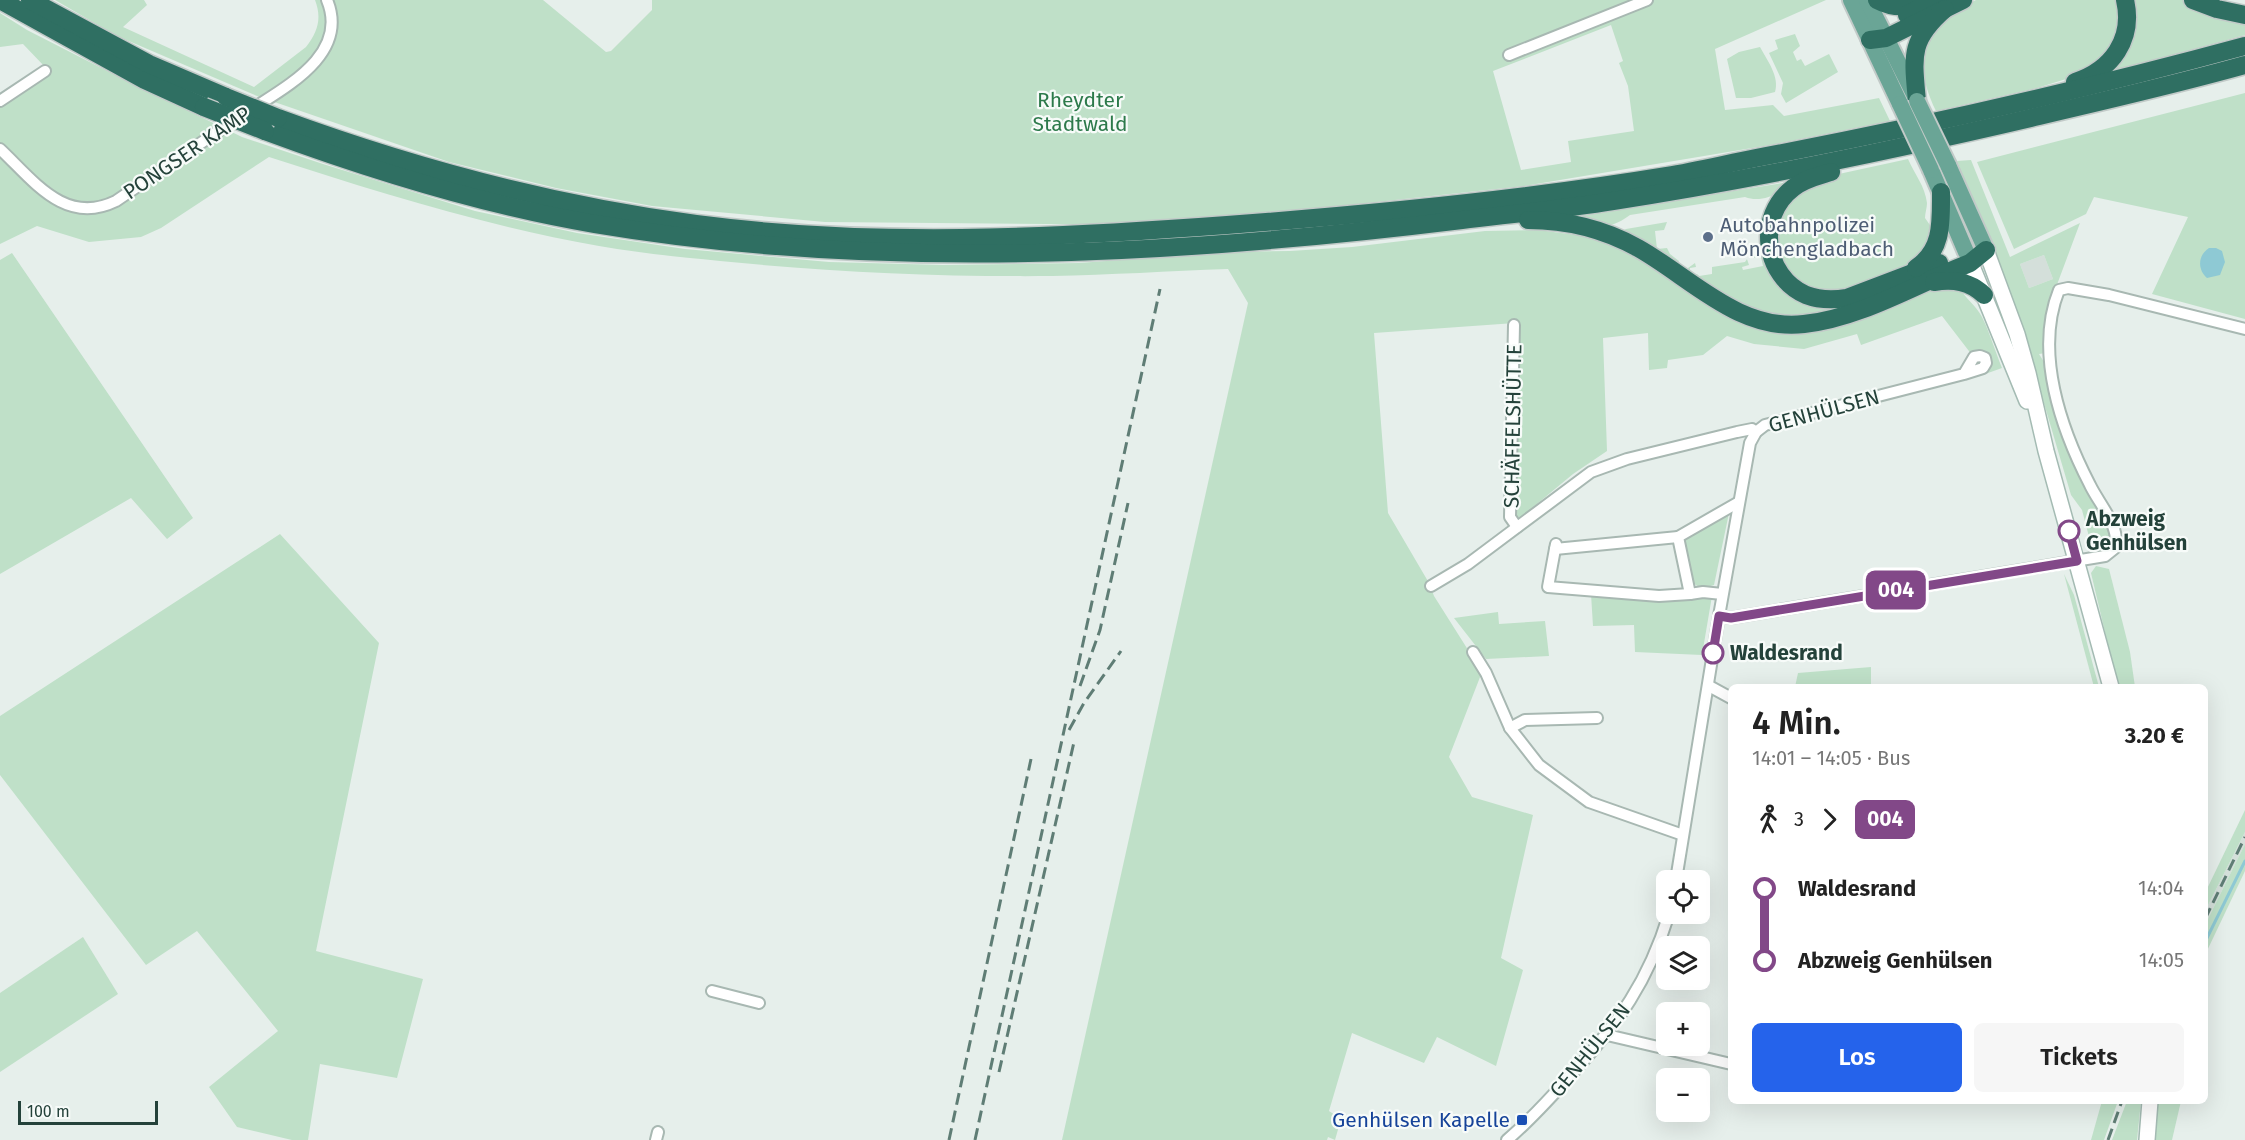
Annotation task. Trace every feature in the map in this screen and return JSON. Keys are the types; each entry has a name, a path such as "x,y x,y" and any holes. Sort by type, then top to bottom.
{"highway":[{"path":"0,0 144,80 204,107 480,183 564,202 699,225 899,237 1012,236 1170,229 1420,208 1670,175 1976,114 2245,46"},
{"path":"30,0 149,64 226,97 271,125 354,164 512,208 614,227 772,247 850,252 957,253 1130,249 1336,235 1611,202 1903,148 2183,83 2245,65"},
{"path":"1877,0 1892,6 1963,0"},
{"path":"1976,114 2030,93 2086,78 2102,69 2116,56 2124,39 2128,23 2125,0"},
{"path":"2193,0 2217,9 2245,15"},
{"path":"1879,36 1937,3"},
{"path":"1909,102 1918,43 1937,3"},
{"path":"1903,148 1865,164 1803,181 1781,198 1770,220 1768,238 1772,258 1783,277 1798,290 1815,297 1837,300 1856,296 1986,250"},
{"path":"1871,290 1918,267 1932,254 1940,231 1941,192"},
{"path":"1442,222 1542,220 1569,223 1596,231 1638,248 1727,306 1776,324 1804,324 1851,313 1903,291 1968,257"},
{"path":"1903,291 1951,280 1970,284 1984,295"}],"main road":[{"path":"1851,0 1879,36"},
{"path":"1867,0 1879,36 1909,102 1931,170 1984,295 2046,452"},
{"path":"1909,102 1948,165 1986,250 2017,334 2046,452 2110,684"},
{"path":"2147,1140 2150,1104"}],"street":[{"name":"PONGSER KAMP","path":"0,149 61,203 84,209 105,206 267,99 318,61 324,53 331,34 332,13 327,0"},
{"path":"1509,55 1647,0"},
{"path":"0,101 45,70"},
{"path":"1719,616 1731,618 2105,556 2115,548 2117,536 2074,453 2057,399 2049,354 2049,334 2054,305 2060,290 2068,288 2109,295 2245,329"},
{"name":"SCHÄFFELSHÜTTE","path":"1514,325 1510,516 1517,527"},
{"name":"GENHÜLSEN","path":"1678,870 1738,502 1750,443 1756,432 1765,425 1964,374"},
{"name":"SCHÄFFELSHÜTTE","path":"1431,586 1468,564 1591,472 1608,465 1737,432 1752,429 1756,432"},
{"path":"1722,594 1703,592 1659,596 1548,587 1556,547 1678,537 1738,502"},
{"path":"1678,537 1690,594"},
{"path":"1473,652 1486,673 1510,728 1539,765 1589,802 1683,835"},
{"path":"1709,686 1728,696"},
{"path":"1510,728 1526,720 1597,718"},
{"name":"GENHÜLSEN","path":"1507,1140 1534,1115 1607,1035 1623,1014 1647,972 1666,924"},
{"path":"712,991 759,1004"},
{"path":"1607,1035 1728,1063"}],"shaded area":[{"path":"2044,255 2053,279 2029,288 2020,264"},
{"path":"2245,832 2245,844 2208,919 2208,905"}],"green space":[{"name":"Rheydter Stadtwald","path":"55,0 144,0 147,5 123,27 254,87 306,47 318,25 315,0 543,0 606,52 611,51 652,10 652,0 1826,0 1715,49 1725,110 1773,105 1784,116 1879,98 1890,121 1776,144 1524,186 1165,225 825,222 652,206 556,188 449,162 257,96 117,36","holes":["1611,25 1623,61 1619,63 1628,86 1634,131 1568,141 1571,162 1521,170 1493,71"]},
{"path":"1976,0 2118,0 2120,7 2115,46 2079,75 2037,88 1936,111 1926,86 1923,70 1926,34 1942,20"},
{"path":"2128,0 2183,0 2202,8 2245,18 2245,35 2107,73"},
{"path":"0,13 27,30 242,137 475,211 577,233 685,249 829,262 943,265 1079,263 1229,252 1290,251 1352,247 1485,231 1538,230 1584,236 1609,244 1760,328 1924,290 1959,286 1982,317 2002,368 1988,373 1988,360 1972,355 1942,316 1861,345 1857,334 1804,349 1754,344 1727,336 1703,355 1668,360 1667,368 1649,370 1648,333 1603,338 1607,451 1573,474 1520,518 1512,513 1515,323 1374,333 1388,513 1429,583 1434,596 1482,672 1449,757 1472,797 1533,815 1501,958 1523,970 1496,1066 1437,1037 1424,1063 1352,1033 1329,1111 1341,1119 1335,1140 1328,1137 1327,1140 1062,1140 1248,303 1228,269 1052,276 927,275 803,268 660,255 515,229 391,195 269,157 161,228 141,237 89,242 37,226 0,244 0,102 45,67 23,44 0,47"},
{"path":"1795,34 1800,46 1793,52 1797,61 1801,59 1805,66 1829,54 1838,72 1786,103 1781,94 1783,83 1769,53 1778,49 1775,40"},
{"path":"1760,47 1776,80 1775,92 1751,98 1736,98 1727,59 1739,52"},
{"path":"2245,93 2245,319 2152,294 2188,217 2094,197 2086,214 2014,249 1977,162"},
{"path":"1908,159 1924,191 1927,203 1925,218 1933,233 1914,266 1845,291 1818,291 1792,279 1777,250 1775,231 1788,201 1825,177"},
{"path":"1971,160 2010,257 2080,223 2055,290 2046,353 2039,354 2049,370 2056,404 2113,531 2110,548 2099,553 2093,552 2082,510 2071,495 2016,308 1958,171 1960,168 1957,161","holes":["2044,255 2053,279 2029,288 2020,264"]},
{"path":"1795,181 1778,193 1765,198 1745,197 1630,215 1602,227 1553,220"},
{"path":"1667,222 1664,230 1655,231 1657,249 1667,248 1670,254 1679,261 1677,268 1616,234 1626,229"},
{"path":"12,253 193,518 167,539 131,498 0,574 0,260"},
{"path":"1755,254 1767,259 1776,275 1847,301 1834,314 1768,320 1691,275 1712,274 1712,267 1745,262 1747,259 1749,265 1742,267 1743,270 1763,266 1761,257 1754,258"},
{"path":"1695,263 1696,267 1690,268 1690,274 1686,272 1688,268"},
{"path":"1729,513 1714,585 1699,586 1691,580 1685,540"},
{"path":"280,534 379,643 316,951 423,979 397,1078 320,1064 308,1140 292,1140 237,1127 209,1087 278,1031 197,931 146,965 0,775 0,716"},
{"path":"2096,566 2109,569 2130,652 2135,684 2117,684 2091,573"},
{"path":"2064,574 2074,595 2098,684 2093,684"},
{"path":"1591,594 1712,596 1702,655 1635,652 1634,625 1593,626"},
{"path":"1498,612 1499,624 1545,621 1549,656 1486,659 1454,618"},
{"path":"1871,667 1871,684 1796,684 1798,673"},
{"path":"2245,810 2245,832 2208,905 2208,887"},
{"path":"2245,844 2245,871 2208,949 2208,919"},
{"path":"83,937 118,994 0,1072 0,993"},
{"path":"2101,1104 2117,1104 2104,1140 2091,1140"},
{"path":"2126,1104 2141,1104 2137,1140 2112,1140"},
{"path":"2157,1104 2180,1104 2172,1140 2153,1140"}],"water":[{"path":"2209,248 2222,251 2225,262 2220,275 2207,278 2200,262 2203,254"}],"waterway":[{"path":"2208,936 2245,861"}],"railway":[{"path":"975,1140 1160,289"},
{"path":"1080,686 1100,630 1128,503"},
{"path":"1069,730 1084,703 1121,651"},
{"path":"999,1072 1074,742"},
{"path":"949,1140 1031,759"},
{"path":"2208,913 2245,837"},
{"path":"2108,1140 2121,1104"}],"bus line":[{"name":"004","path":"1713,653 1719,616 1731,618 2077,561 2069,531"}],"place":[{"name":"Autobahnpolizei Mönchengladbach","path":"1708,237"},
{"name":"Abzweig Genhülsen","path":"2069,531"},
{"name":"Waldesrand","path":"1713,653"},
{"name":"Genhülsen Kapelle","path":"1522,1120"}]}
